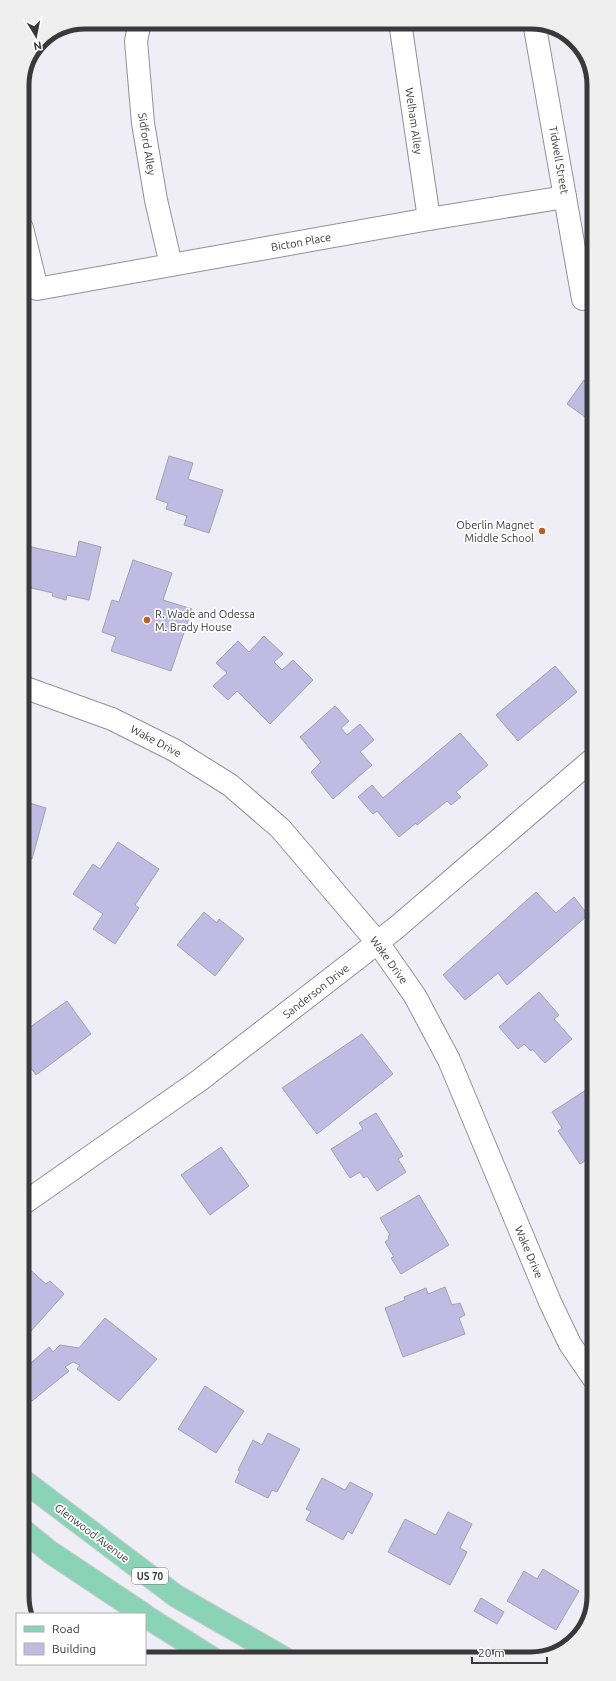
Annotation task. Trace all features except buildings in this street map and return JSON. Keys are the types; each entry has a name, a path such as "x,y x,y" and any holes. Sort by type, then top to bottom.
{"main road":[{"name":"Glenwood Avenue","path":"29,1485 176,1596 274,1652"},
{"path":"29,1535 50,1552 141,1613"},
{"path":"146,1617 202,1652"}],"street":[{"name":"Sidford Alley","path":"139,29 136,41 143,123 156,200 171,265"},
{"name":"Welham Alley","path":"401,29 429,219"},
{"name":"Tidwell Street","path":"535,29 583,298"},
{"name":"Bicton Place","path":"29,256 37,289 429,219 565,197"},
{"name":"Wake Drive","path":"29,689 112,719 174,750 230,785 280,828 378,943 415,996 449,1060 550,1302 570,1344 587,1369"},
{"name":"Sanderson Drive","path":"29,1200 200,1080 378,943 587,764"}],"place":[{"name":"Oberlin Magnet Middle School","path":"542,531"},
{"name":"R. Wade and Odessa M. Brady House","path":"147,620"}]}
